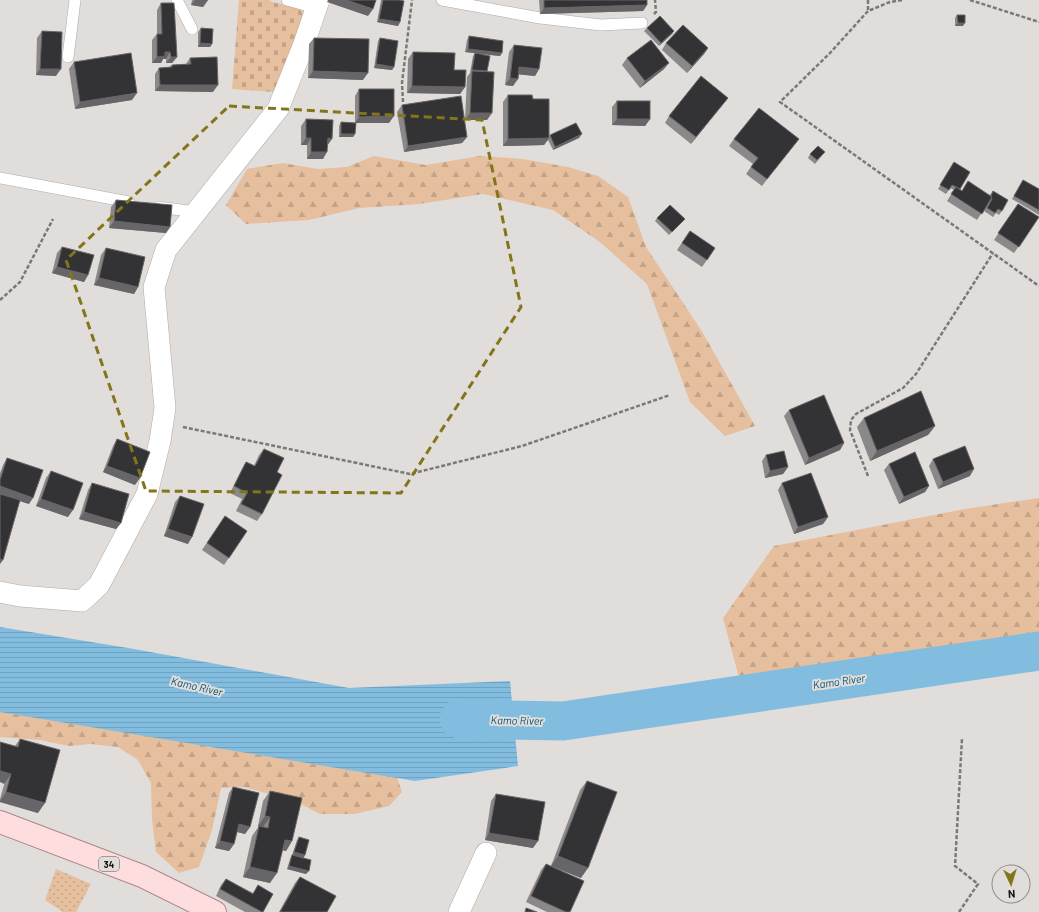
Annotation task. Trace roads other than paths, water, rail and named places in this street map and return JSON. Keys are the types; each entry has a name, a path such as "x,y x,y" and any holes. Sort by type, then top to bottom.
{"main road":[{"name":"34","path":"0,822 142,876 215,912"}],"street":[{"path":"0,592 20,596 82,601 99,585 147,494 163,423 165,408 154,287 166,250 278,109 304,44 317,4"},
{"path":"459,912 486,853"}],"lane":[{"path":"68,57 75,0"},
{"path":"177,0 192,29"},
{"path":"287,0 317,4"},
{"path":"442,0 540,18 601,25 642,23"},
{"path":"0,178 87,196 196,212"}],"water":[{"path":"0,627 134,649 349,688 510,681 518,766 415,781 0,712"}],"waterway":[{"name":"Kamo River","path":"459,719 563,721 1039,651"}]}
